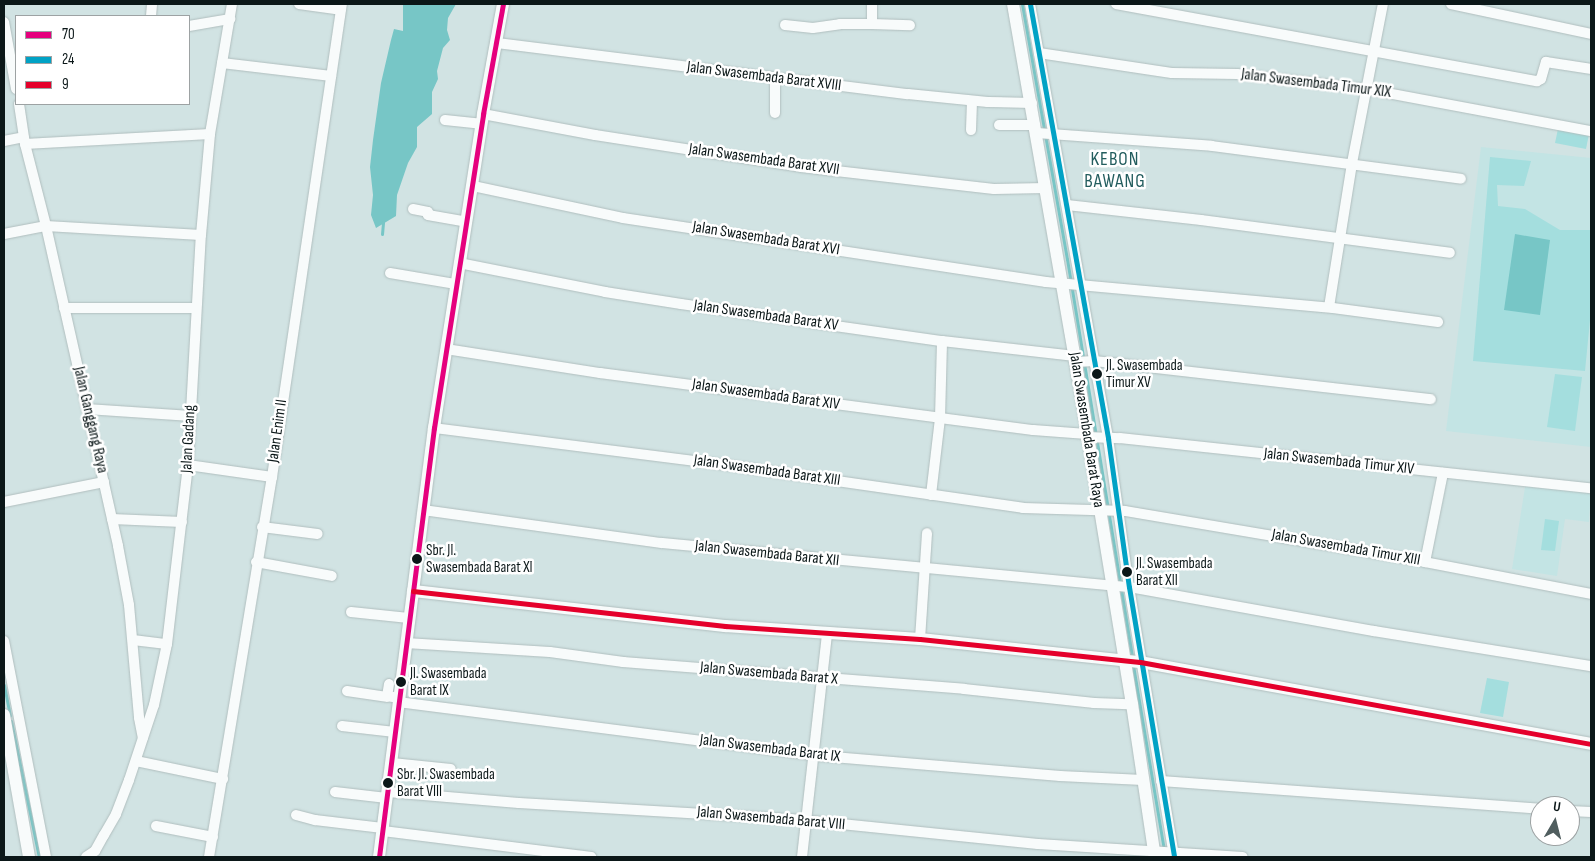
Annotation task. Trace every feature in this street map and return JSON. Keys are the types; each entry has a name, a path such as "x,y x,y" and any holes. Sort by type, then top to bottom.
{"street":[{"name":"Jalan Gadang","path":"86,857 95,851 116,814 154,705 167,644 188,465 196,308 210,134 232,4"},
{"path":"299,4 342,7"},
{"path":"378,857 392,763 395,732 395,699 406,643 434,428 482,119 503,4"},
{"path":"872,4 872,24"},
{"name":"Jalan Swasembada Barat Raya","path":"1011,4 1032,103 1043,131 1046,188 1088,436 1114,586 1134,661 1132,704 1155,853"},
{"path":"1030,4 1039,53 1043,131 1067,205 1117,510 1128,587 1134,661 1161,781 1173,854"},
{"path":"1116,4 1537,81 1541,80 1546,62 1591,69"},
{"path":"1329,307 1352,163 1383,4"},
{"path":"1451,4 1591,34"},
{"name":"Jalan Enim II","path":"210,857 256,562 272,477 342,7"},
{"path":"190,26 230,19"},
{"path":"4,22 15,83"},
{"path":"785,25 813,28 840,24 910,25"},
{"name":"Jalan Swasembada Barat XVIII","path":"497,43 972,101 1032,103"},
{"name":"Jalan Swasembada Timur XIX","path":"1039,53 1172,73 1237,74 1366,89 1591,131"},
{"path":"222,63 331,76"},
{"path":"775,78 775,113"},
{"path":"971,130 972,101"},
{"name":"Jalan Ganggang Raya","path":"19,105 25,141 88,409 129,605 139,718 143,739"},
{"name":"Jalan Swasembada Barat XVII","path":"445,120 482,119 801,167 994,190 1046,188"},
{"path":"999,125 1043,131 1212,146 1352,163 1461,179"},
{"path":"4,141 210,134"},
{"name":"Jalan Swasembada Barat XVI","path":"473,186 623,218 1063,283 1329,307 1438,322"},
{"path":"1067,205 1201,220 1450,254"},
{"path":"413,209 428,212 428,216 466,222"},
{"path":"4,234 46,226 201,235"},
{"name":"Jalan Swasembada Barat XV","path":"459,263 605,292 1076,360 1431,398"},
{"path":"390,273 456,284"},
{"path":"64,308 196,308"},
{"path":"930,495 940,418 942,341"},
{"name":"Jalan Swasembada Barat XIV","path":"446,349 600,373 1088,436"},
{"path":"88,409 190,416"},
{"name":"Jalan Swasembada Barat XIII","path":"434,428 705,462 1032,508 1102,510"},
{"name":"Jalan Swasembada Timur XIV","path":"1088,436 1591,488"},
{"path":"188,465 272,477"},
{"path":"1425,562 1443,473"},
{"path":"4,502 104,482"},
{"name":"Jalan Swasembada Barat XII","path":"423,510 662,543 926,570 1128,587 1374,631 1591,666"},
{"name":"Jalan Swasembada Timur XIII","path":"1102,510 1117,510 1425,562 1591,594"},
{"path":"112,519 182,522"},
{"path":"262,528 318,534"},
{"path":"920,639 927,533"},
{"path":"256,562 332,576"},
{"path":"413,591 725,626 920,639 1134,661 1591,744"},
{"path":"351,612 409,618"},
{"path":"802,857 827,633"},
{"path":"132,640 167,644"},
{"path":"4,641 46,857"},
{"name":"Jalan Swasembada Barat X","path":"406,643 550,652 623,662 964,689 1094,703 1132,704"},
{"path":"389,684 395,699"},
{"name":"Jalan Swasembada Barat IX","path":"347,691 814,755 1060,776 1143,780"},
{"path":"4,715 9,770 29,857"},
{"path":"342,726 395,732"},
{"path":"136,761 223,779"},
{"path":"392,763 450,769"},
{"path":"1161,781 1530,807"},
{"name":"Jalan Swasembada Barat VIII","path":"335,792 805,820 1038,844 1155,853 1243,857"},
{"path":"296,815 315,820 591,857"},
{"path":"156,826 213,837"}],"shaded area":[{"path":"403,4 456,4 448,18 447,30 450,40 443,48 437,71 438,79 432,92 432,114 417,127 417,147 408,163 397,195 396,216 376,228 371,215 373,195 370,167 373,140 381,83 394,29 403,31"},
{"path":"1558,129 1589,134 1586,149 1555,143"},
{"path":"1481,147 1591,158 1591,447 1446,431"},
{"path":"1490,157 1531,161 1524,186 1497,185 1498,206 1525,209 1560,230 1591,230 1591,310 1585,371 1473,361"},
{"path":"1515,234 1550,240 1540,315 1504,310"},
{"path":"1555,374 1582,377 1575,431 1547,427"},
{"path":"1526,481 1591,491 1589,522 1565,519 1557,576 1512,569"},
{"path":"1545,519 1559,521 1555,551 1541,550"},
{"path":"1487,678 1509,682 1503,717 1480,713"}],"waterway":[{"path":"1022,4 1067,259 1132,657"},
{"path":"382,234 383,222"},
{"path":"1133,665 1165,857"},
{"path":"4,685 10,715"},
{"path":"11,721 39,857"}],"transit line":[{"name":"70","path":"379,857 434,428 483,114 503,4"},
{"name":"24","path":"1030,4 1108,438 1129,587 1174,857"},
{"name":"9","path":"413,591 725,626 920,639 1140,662 1591,744"}],"place":[{"name":"Jl. Swasembada Timur XV","path":"1097,374"},
{"name":"Sbr. Jl. Swasembada Barat XI","path":"417,559"},
{"name":"Jl. Swasembada Barat XII","path":"1127,572"},
{"name":"Jl. Swasembada Barat IX","path":"401,682"},
{"name":"Sbr. Jl. Swasembada Barat VIII","path":"388,783"}],"district":[{"name":"KEBON BAWANG","path":"1115,171"}]}
